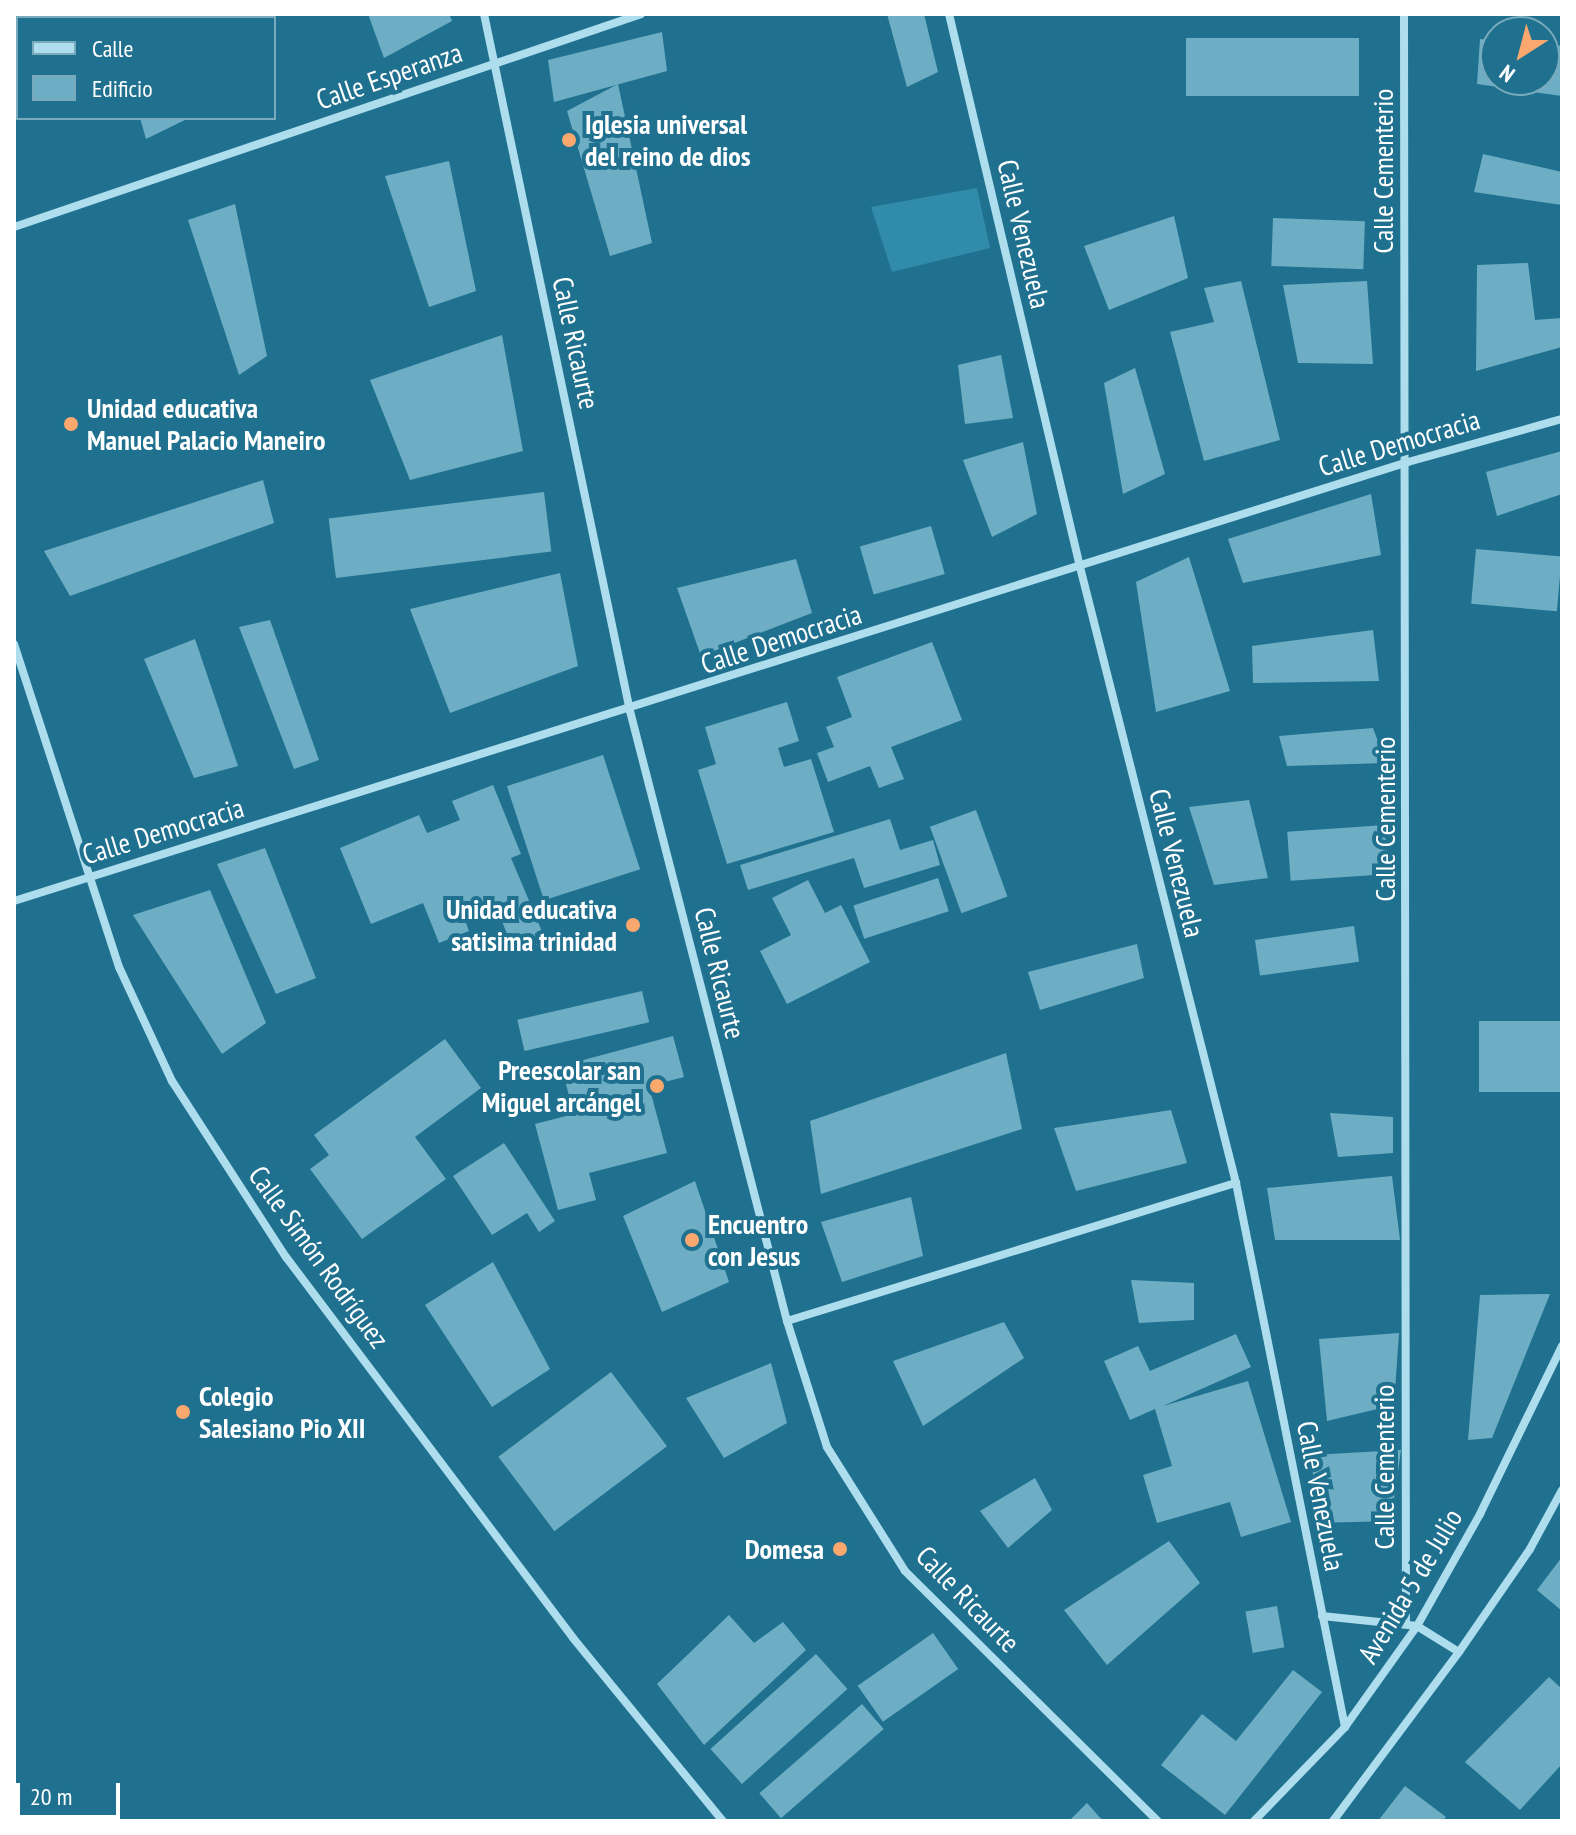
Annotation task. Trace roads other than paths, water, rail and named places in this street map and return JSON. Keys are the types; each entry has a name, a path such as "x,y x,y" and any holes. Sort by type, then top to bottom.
{"street":[{"name":"Calle Ricaurte","path":"484,14 630,711 787,1321 827,1447 905,1571 1158,1821"},
{"name":"Calle Esperanza","path":"14,227 641,14"},
{"name":"Calle Venezuela","path":"949,14 1080,567 1236,1183 1345,1727"},
{"name":"Calle Cementerio","path":"1404,14 1408,462 1406,1624"},
{"name":"Calle Democracia","path":"14,901 630,711 1408,462 1562,419"},
{"name":"Calle Simón Rodríguez","path":"14,644 87,877 119,967 172,1081 286,1257 573,1638 723,1821"},
{"path":"787,1321 1236,1183"},
{"name":"Avenida 5 de Julio","path":"1254,1821 1345,1727 1417,1626 1480,1514 1562,1346"},
{"path":"1333,1821 1459,1652 1530,1549 1562,1490"},
{"path":"1322,1616 1417,1626 1459,1652"}],"place":[{"name":"Iglesia universal del reino de dios","path":"569,140"},
{"name":"Unidad educativa Manuel Palacio Maneiro","path":"71,424"},
{"name":"Unidad educativa satisima trinidad","path":"633,925"},
{"name":"Preescolar san Miguel arcángel","path":"657,1086"},
{"name":"Encuentro con Jesus","path":"692,1240"},
{"name":"Colegio Salesiano Pio XII","path":"183,1412"},
{"name":"Domesa","path":"840,1549"}]}
